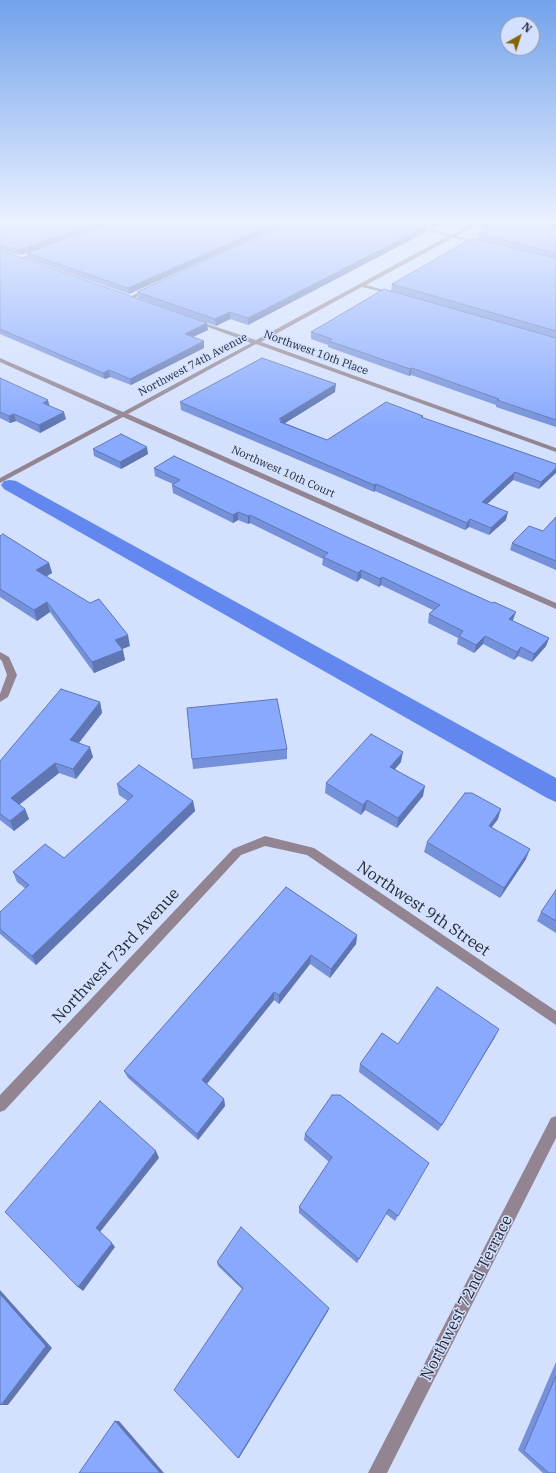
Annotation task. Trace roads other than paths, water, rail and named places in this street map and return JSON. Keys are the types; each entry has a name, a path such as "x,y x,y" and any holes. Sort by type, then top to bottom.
{"street":[{"path":"130,298 148,290"},
{"name":"Northwest 74th Avenue","path":"0,481 123,413 353,290"},
{"path":"378,290 399,296"},
{"path":"123,296 138,301"},
{"name":"Northwest 10th Place","path":"189,319 258,342 556,450"},
{"name":"Northwest 10th Court","path":"0,360 123,413 556,606"},
{"path":"0,655 6,659 12,675 5,695 0,698"},
{"name":"Northwest 9th Street","path":"265,841 310,851 556,1019"},
{"name":"Northwest 73rd Avenue","path":"0,1105 237,852 265,841"},
{"name":"Northwest 72nd Terrace","path":"377,1473 556,1123"}],"waterway":[{"path":"10,485 556,791"}]}
